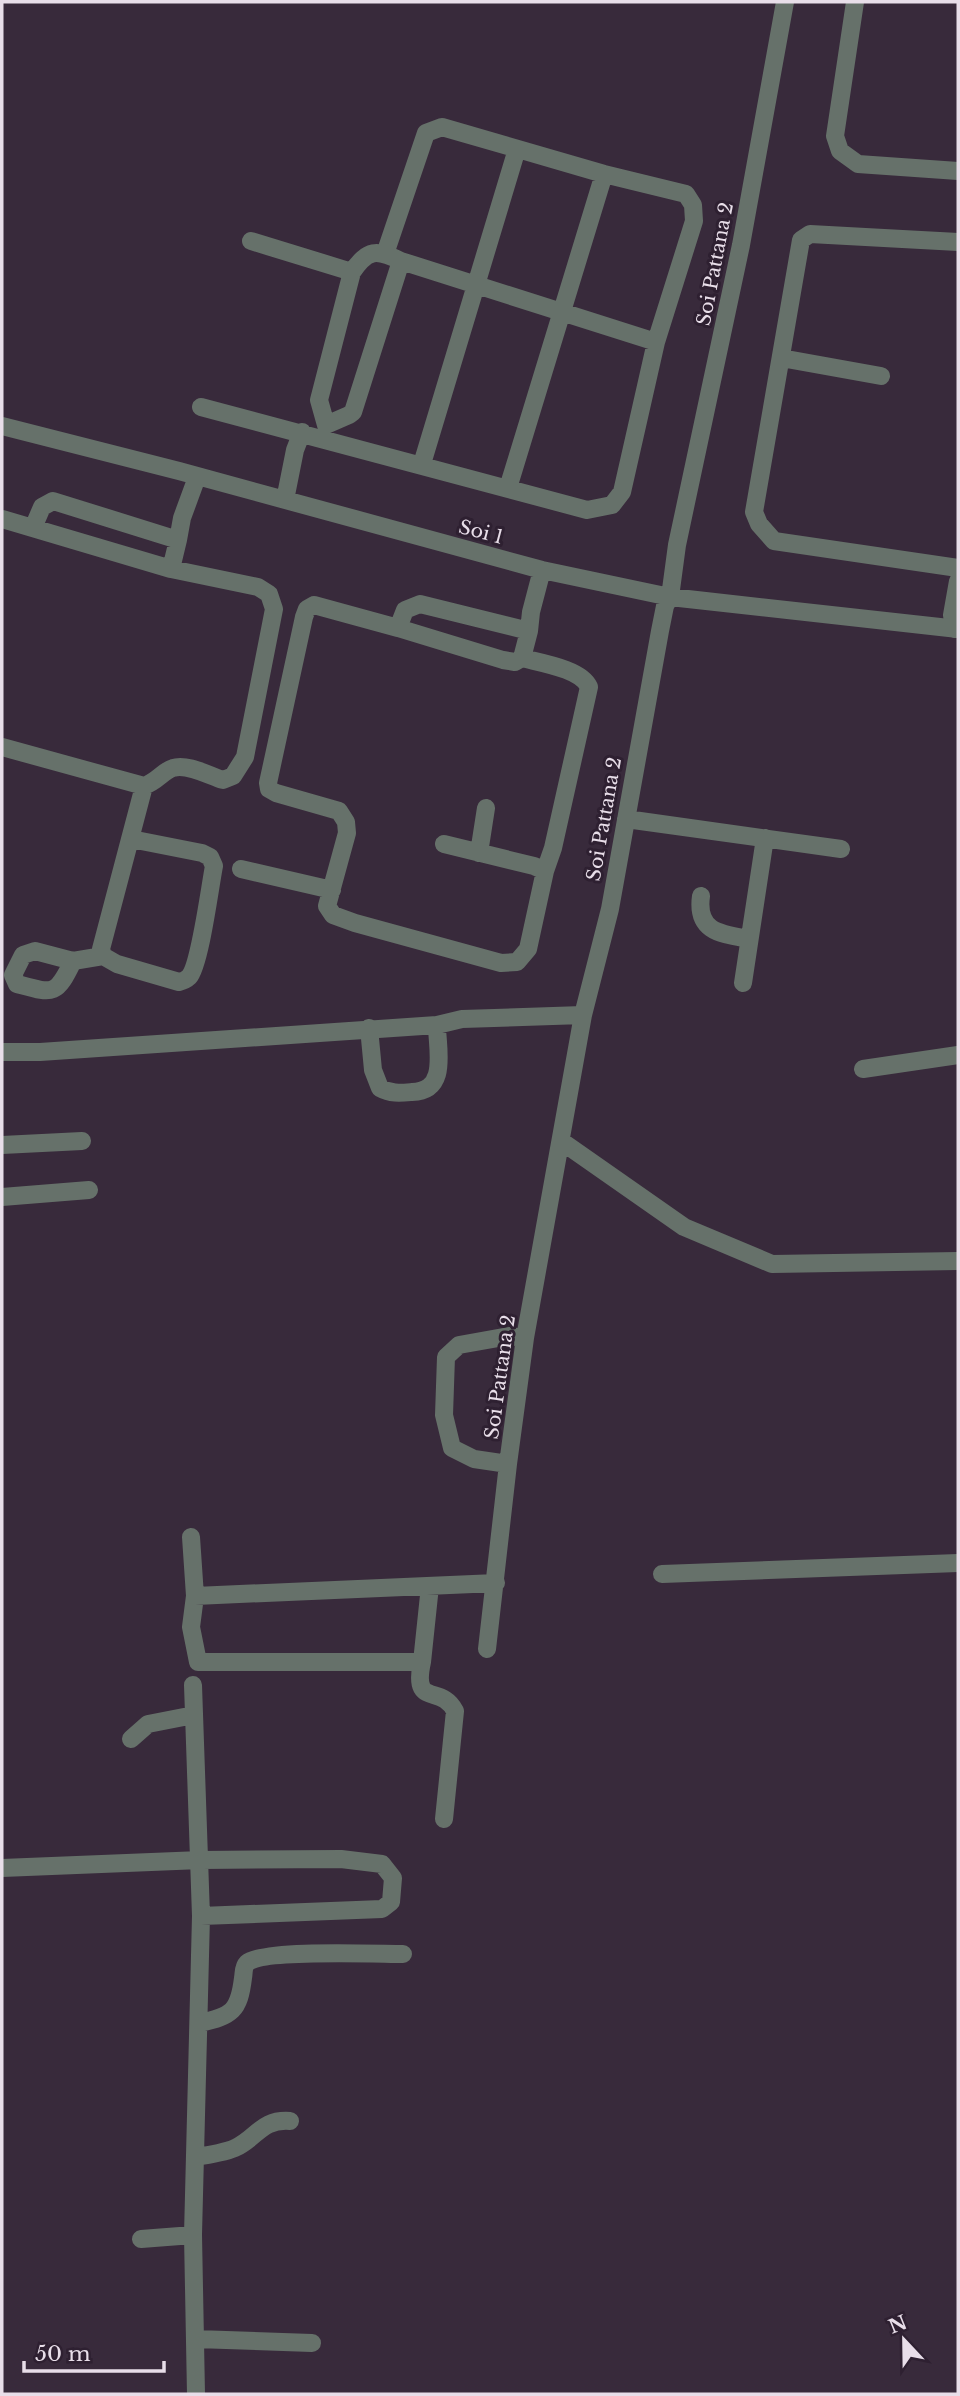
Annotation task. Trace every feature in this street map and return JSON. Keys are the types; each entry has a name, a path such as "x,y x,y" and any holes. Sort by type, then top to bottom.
{"street":[{"name":"Soi Pattana 2","path":"487,1649 488,1583 526,1338 583,1015 610,909 660,631 665,606 670,597 677,545 741,245 785,2"},
{"path":"855,2 835,136 840,151 858,163 958,171"},
{"path":"201,407 302,432 324,432 422,464 587,510 612,505 622,492 656,342 694,222 693,205 686,194 604,174 442,127 426,133 352,412 324,432"},
{"path":"422,464 517,149"},
{"path":"508,488 604,174"},
{"path":"958,242 810,234 801,240 754,512 759,524 774,541 958,568"},
{"path":"251,241 352,272"},
{"path":"324,432 319,400 352,272 368,254 393,257 656,342"},
{"path":"781,358 881,376"},
{"name":"Soi 1","path":"2,426 542,570 670,597 956,629"},
{"path":"285,500 295,450 302,432"},
{"path":"170,569 181,518 197,477"},
{"path":"33,528 42,507 53,501 178,540"},
{"path":"2,519 170,569 258,587 269,594 274,609 245,757 233,776 223,780 183,767 172,768 155,782 144,786 2,747"},
{"path":"522,657 578,674 586,680 589,687 528,948 517,962 501,962 333,915 327,906 346,833 343,817 339,811 269,789 268,783 307,609 314,605 515,662 522,657 542,570"},
{"path":"956,629 952,615 958,581"},
{"path":"398,628 405,610 420,604 528,631"},
{"path":"103,956 101,949 104,933 144,786"},
{"path":"479,853 485,808"},
{"path":"626,819 841,849"},
{"path":"743,983 765,838"},
{"path":"73,961 103,956 117,964 179,982 189,978 195,961 214,866 210,857 202,853 131,839"},
{"path":"444,844 545,871"},
{"path":"241,869 332,890"},
{"path":"701,895 701,917 707,926 718,933 749,939"},
{"path":"2,1052 370,1036 437,1031 462,1019 583,1015"},
{"path":"370,1036 373,1070 380,1088 390,1093 420,1092 435,1082 439,1072 437,1031"},
{"path":"863,1069 958,1055"},
{"path":"2,1145 82,1141"},
{"path":"561,1141 684,1227 772,1264 958,1261"},
{"path":"2,1196 89,1190"},
{"path":"508,1464 474,1459 452,1448 444,1415 446,1357 459,1345 509,1336 526,1338"},
{"path":"191,1537 194,1597 191,1627 198,1662 422,1662"},
{"path":"663,1574 958,1563"},
{"path":"194,1597 488,1583"},
{"path":"430,1586 418,1681 424,1690 451,1704 455,1711 444,1819"},
{"path":"193,1685 201,1860 200,2023 193,2235 196,2394"},
{"path":"131,1739 148,1724 194,1715"},
{"path":"2,1868 201,1860 341,1859 382,1864 393,1878 391,1902 382,1909 201,1916"},
{"path":"200,2023 229,2014 238,2006 244,1966 260,1957 300,1954 403,1954"},
{"path":"195,2157 213,2155 236,2147 264,2125 276,2120 290,2121"},
{"path":"141,2239 193,2235"},
{"path":"196,2339 312,2343"}]}
